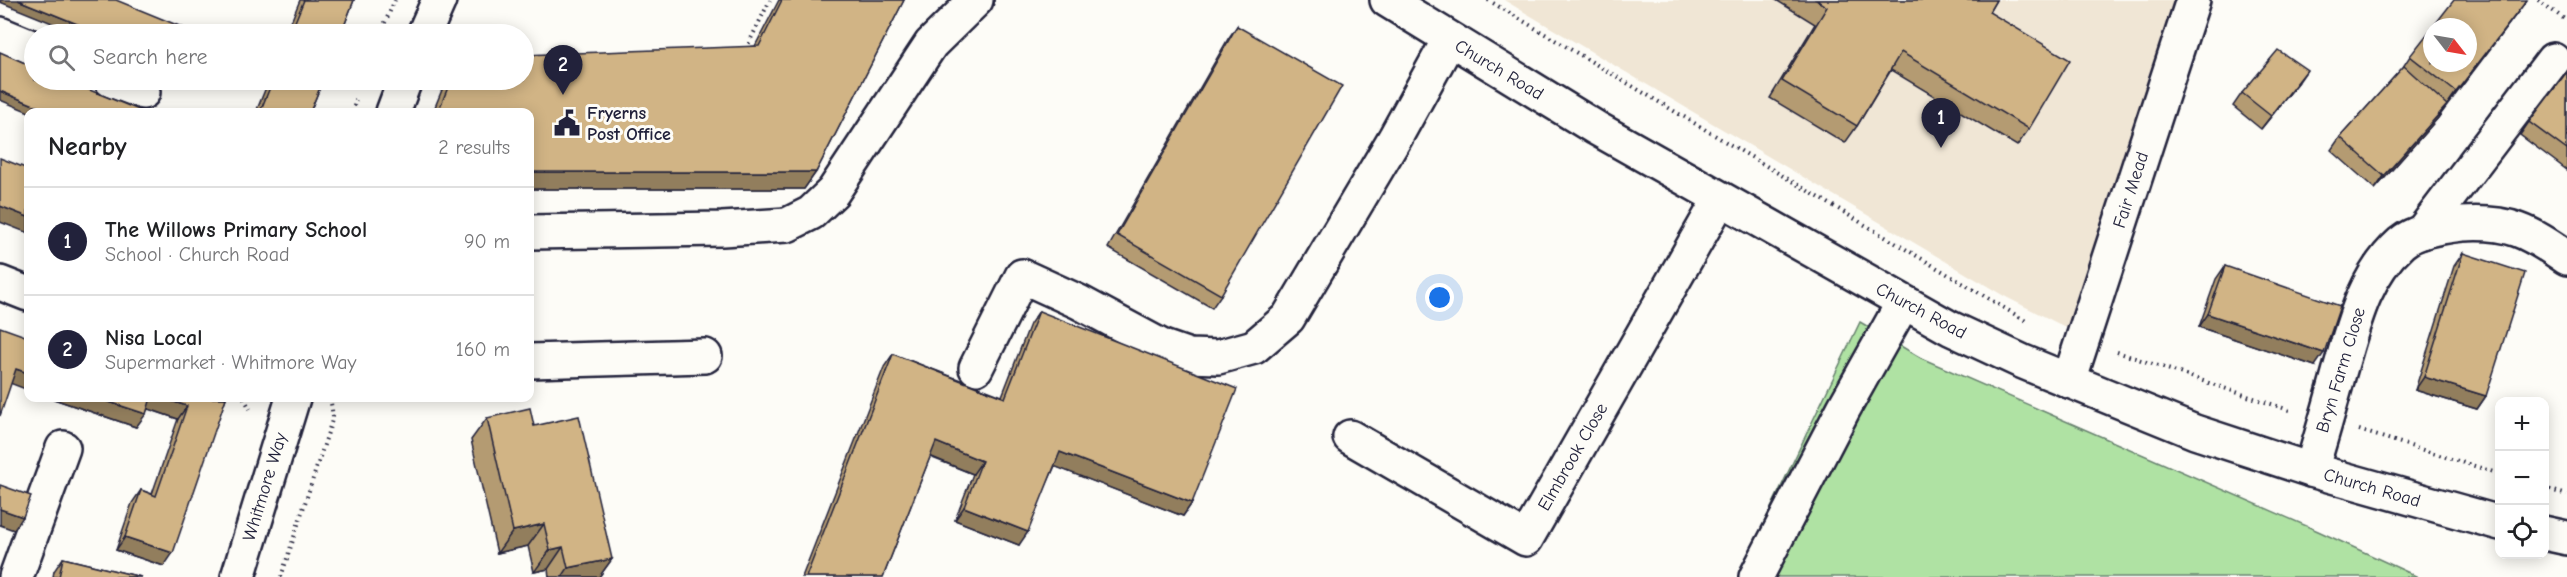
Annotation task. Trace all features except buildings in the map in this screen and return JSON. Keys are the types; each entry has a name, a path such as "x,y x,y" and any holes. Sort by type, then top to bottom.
{"street":[{"path":"428,24 439,0"},
{"path":"534,232 722,229 787,225 811,213 833,192 931,44 976,0"},
{"name":"Church Road","path":"1387,0 1596,128 1903,303 1960,332 2069,381 2195,432 2311,470 2495,522"},
{"name":"Fair Mead","path":"2069,381 2193,0"},
{"path":"0,34 24,44"},
{"path":"976,368 1022,276 1163,347 1189,356 1218,357 1254,346 1288,318 1395,138 1449,40"},
{"path":"2422,232 2553,60"},
{"path":"138,90 143,92"},
{"path":"394,108 401,90"},
{"name":"Elmbrook Close","path":"1350,437 1526,539 1720,199"},
{"name":"Bryn Farm Close","path":"2311,470 2358,306 2377,272 2402,242 2422,232 2453,225 2492,222 2526,232 2567,258"},
{"path":"0,283 24,292"},
{"path":"1755,577 1877,346 1903,303"},
{"path":"534,361 705,356"},
{"name":"Whitmore Way","path":"238,577 292,402"},
{"path":"16,577 63,448"},
{"path":"2549,534 2567,538"}],"path":[{"path":"384,24 395,0"},
{"path":"745,50 770,0"},
{"path":"1488,0 2030,323"},
{"path":"2538,0 2567,21"},
{"path":"2113,349 2122,354 2299,412"},
{"path":"280,577 333,417 330,402"},
{"path":"2357,429 2495,473"},
{"path":"2549,490 2567,495"}],"shaded area":[{"path":"1504,0 2174,0 2073,331 2004,296"}],"green space":[{"path":"1860,322 1921,358 2418,577 1738,577"}],"place":[{"name":"Nisa Local","path":"563,95"},
{"name":"Fryerns Post Office","path":"567,123"},
{"name":"The Willows Primary School","path":"1941,148"}]}
